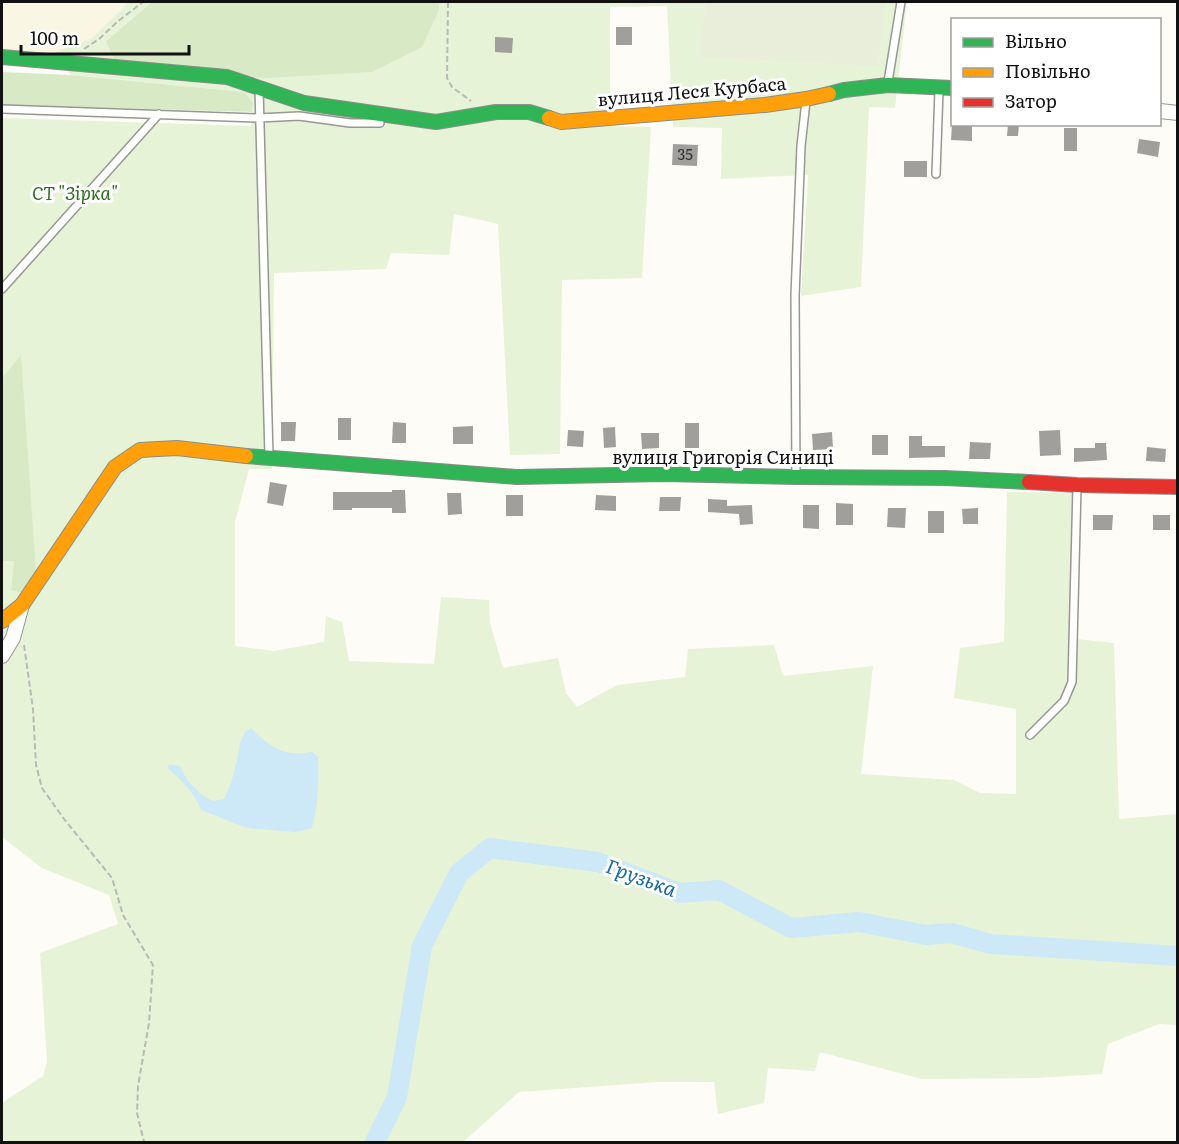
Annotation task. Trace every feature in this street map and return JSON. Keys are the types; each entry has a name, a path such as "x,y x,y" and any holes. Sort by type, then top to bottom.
{"street":[{"name":"вулиця Леся Курбаса","path":"2,57 227,77 303,103 436,122 495,112 529,112 561,122 765,105 844,90 888,85 946,87"},
{"path":"1161,111 1178,113"},
{"name":"вулиця Григорія Синиці","path":"2,621 22,605 115,466 140,450 177,448 269,459 516,477 663,474 945,477 1178,487"},
{"path":"2,656 13,638 22,605"}],"lane":[{"path":"888,85 901,2"},
{"path":"936,174 946,87"},
{"path":"259,88 269,459"},
{"path":"796,477 795,296 801,146 806,99"},
{"path":"2,109 259,118 299,116 350,123 436,122"},
{"path":"2,289 159,114"},
{"path":"1030,735 1064,701 1072,682 1077,484"}],"path":[{"path":"78,53 99,39 143,2"},
{"path":"448,2 447,78 452,87 495,112"},
{"path":"23,644 33,709 36,765 42,788 112,878 123,915 153,965 149,1023 138,1086 137,1113 144,1143"}],"shaded area":[{"path":"2,2 127,2 92,38 55,52 2,52"}],"green space":[{"name":"СТ \"Зірка\"","path":"127,2 152,2 106,41 439,10 439,2 907,2 895,108 869,107 861,287 801,296 808,175 721,179 722,128 673,127 667,6 610,7 610,126 651,127 642,278 562,280 560,454 510,455 498,224 454,214 449,255 391,253 386,269 274,273 272,469 249,469 235,522 235,646 274,651 324,642 326,616 342,622 349,661 434,664 441,597 489,600 490,623 503,668 558,658 566,693 577,707 617,685 685,677 688,649 774,645 783,676 873,666 861,774 954,780 980,793 1016,794 1016,709 954,698 960,648 1004,642 1007,492 1081,493 1077,639 1114,643 1119,819 1177,814 1177,1025 1159,1024 1108,1044 1102,1074 1036,1078 922,1079 820,1052 815,1071 768,1068 764,1103 718,1114 714,1082 658,1082 519,1092 463,1142 2,1142 2,1103 43,1076 47,1062 40,953 118,924 109,895 42,868 2,837 2,561 14,561 11,589 21,593 21,356 2,378 2,118 251,126 253,103 245,92 70,75 55,52 92,38"},
{"path":"152,2 439,2 439,10 422,47 372,72 267,78 116,63 106,41"},
{"path":"706,2 886,2 878,66 699,57"},
{"path":"2,72 70,75 245,92 253,103 252,112 2,105"},
{"path":"21,355 36,571 21,593 11,590 14,561 2,561 2,378"}],"water":[{"path":"251,728 271,746 285,752 312,752 318,757 318,792 312,828 296,832 247,828 201,810 191,792 168,768 169,764 180,766 187,780 202,795 213,801 224,799 231,783 240,743 245,732"}],"building":[{"path":"616,27 632,27 632,45 616,45"},
{"path":"495,37 513,38 512,53 495,52"},
{"path":"952,126 972,126 972,141 951,140"},
{"path":"1008,126 1019,126 1018,136 1007,136"},
{"path":"1064,128 1077,128 1077,151 1064,151"},
{"path":"1139,139 1160,142 1158,157 1137,153"},
{"path":"673,144 698,145 697,166 672,165"},
{"path":"904,161 927,161 927,177 904,177"},
{"path":"338,418 351,418 351,440 338,440"},
{"path":"281,422 296,422 295,441 281,441"},
{"path":"393,422 406,423 406,443 392,443"},
{"path":"685,423 699,423 699,448 685,448"},
{"path":"473,426 473,444 453,444 453,427"},
{"path":"615,427 616,447 604,448 603,428"},
{"path":"568,430 584,431 583,447 567,446"},
{"path":"1060,430 1061,455 1040,456 1039,431"},
{"path":"832,432 833,449 813,450 812,434"},
{"path":"641,433 659,433 659,448 642,449"},
{"path":"872,435 888,435 888,455 872,455"},
{"path":"909,436 922,436 922,446 945,446 945,457 909,458"},
{"path":"970,442 991,443 990,459 969,459"},
{"path":"1095,443 1106,443 1107,460 1074,462 1074,448 1095,448"},
{"path":"1147,447 1166,449 1165,462 1146,461"},
{"path":"270,482 287,485 283,506 267,503"},
{"path":"392,490 405,490 406,513 392,513 392,508 333,510 333,492 392,492"},
{"path":"447,493 461,493 462,514 448,515"},
{"path":"506,495 523,495 523,516 506,516"},
{"path":"596,495 616,496 616,511 595,510"},
{"path":"660,497 681,497 680,511 659,511"},
{"path":"708,499 727,500 727,506 752,505 753,524 740,525 739,514 708,512"},
{"path":"836,503 853,504 853,525 836,525"},
{"path":"803,505 819,505 819,529 803,528"},
{"path":"888,508 906,508 905,528 887,527"},
{"path":"978,508 978,524 963,524 962,509"},
{"path":"928,511 944,511 944,533 928,533"},
{"path":"1093,515 1113,515 1112,530 1093,530"},
{"path":"1153,515 1170,515 1170,530 1153,530"}],"waterway":[{"name":"Грузька","path":"375,1142 397,1097 422,946 459,873 490,848 598,862 680,893 719,890 791,928 859,922 926,935 951,933 991,944 1178,956"}],"traffic: fast":[{"path":"2,57 227,77 304,103 436,122 496,112 529,112 549,118"},
{"path":"829,94 888,85 951,88"},
{"path":"246,456 517,477 663,474 945,478 1029,482"}],"traffic: slow":[{"path":"549,118 561,122 765,105 829,94"},
{"path":"2,621 22,605 115,467 140,450 177,448 246,456"}],"traffic: jam":[{"path":"1029,482 1178,487"}]}
